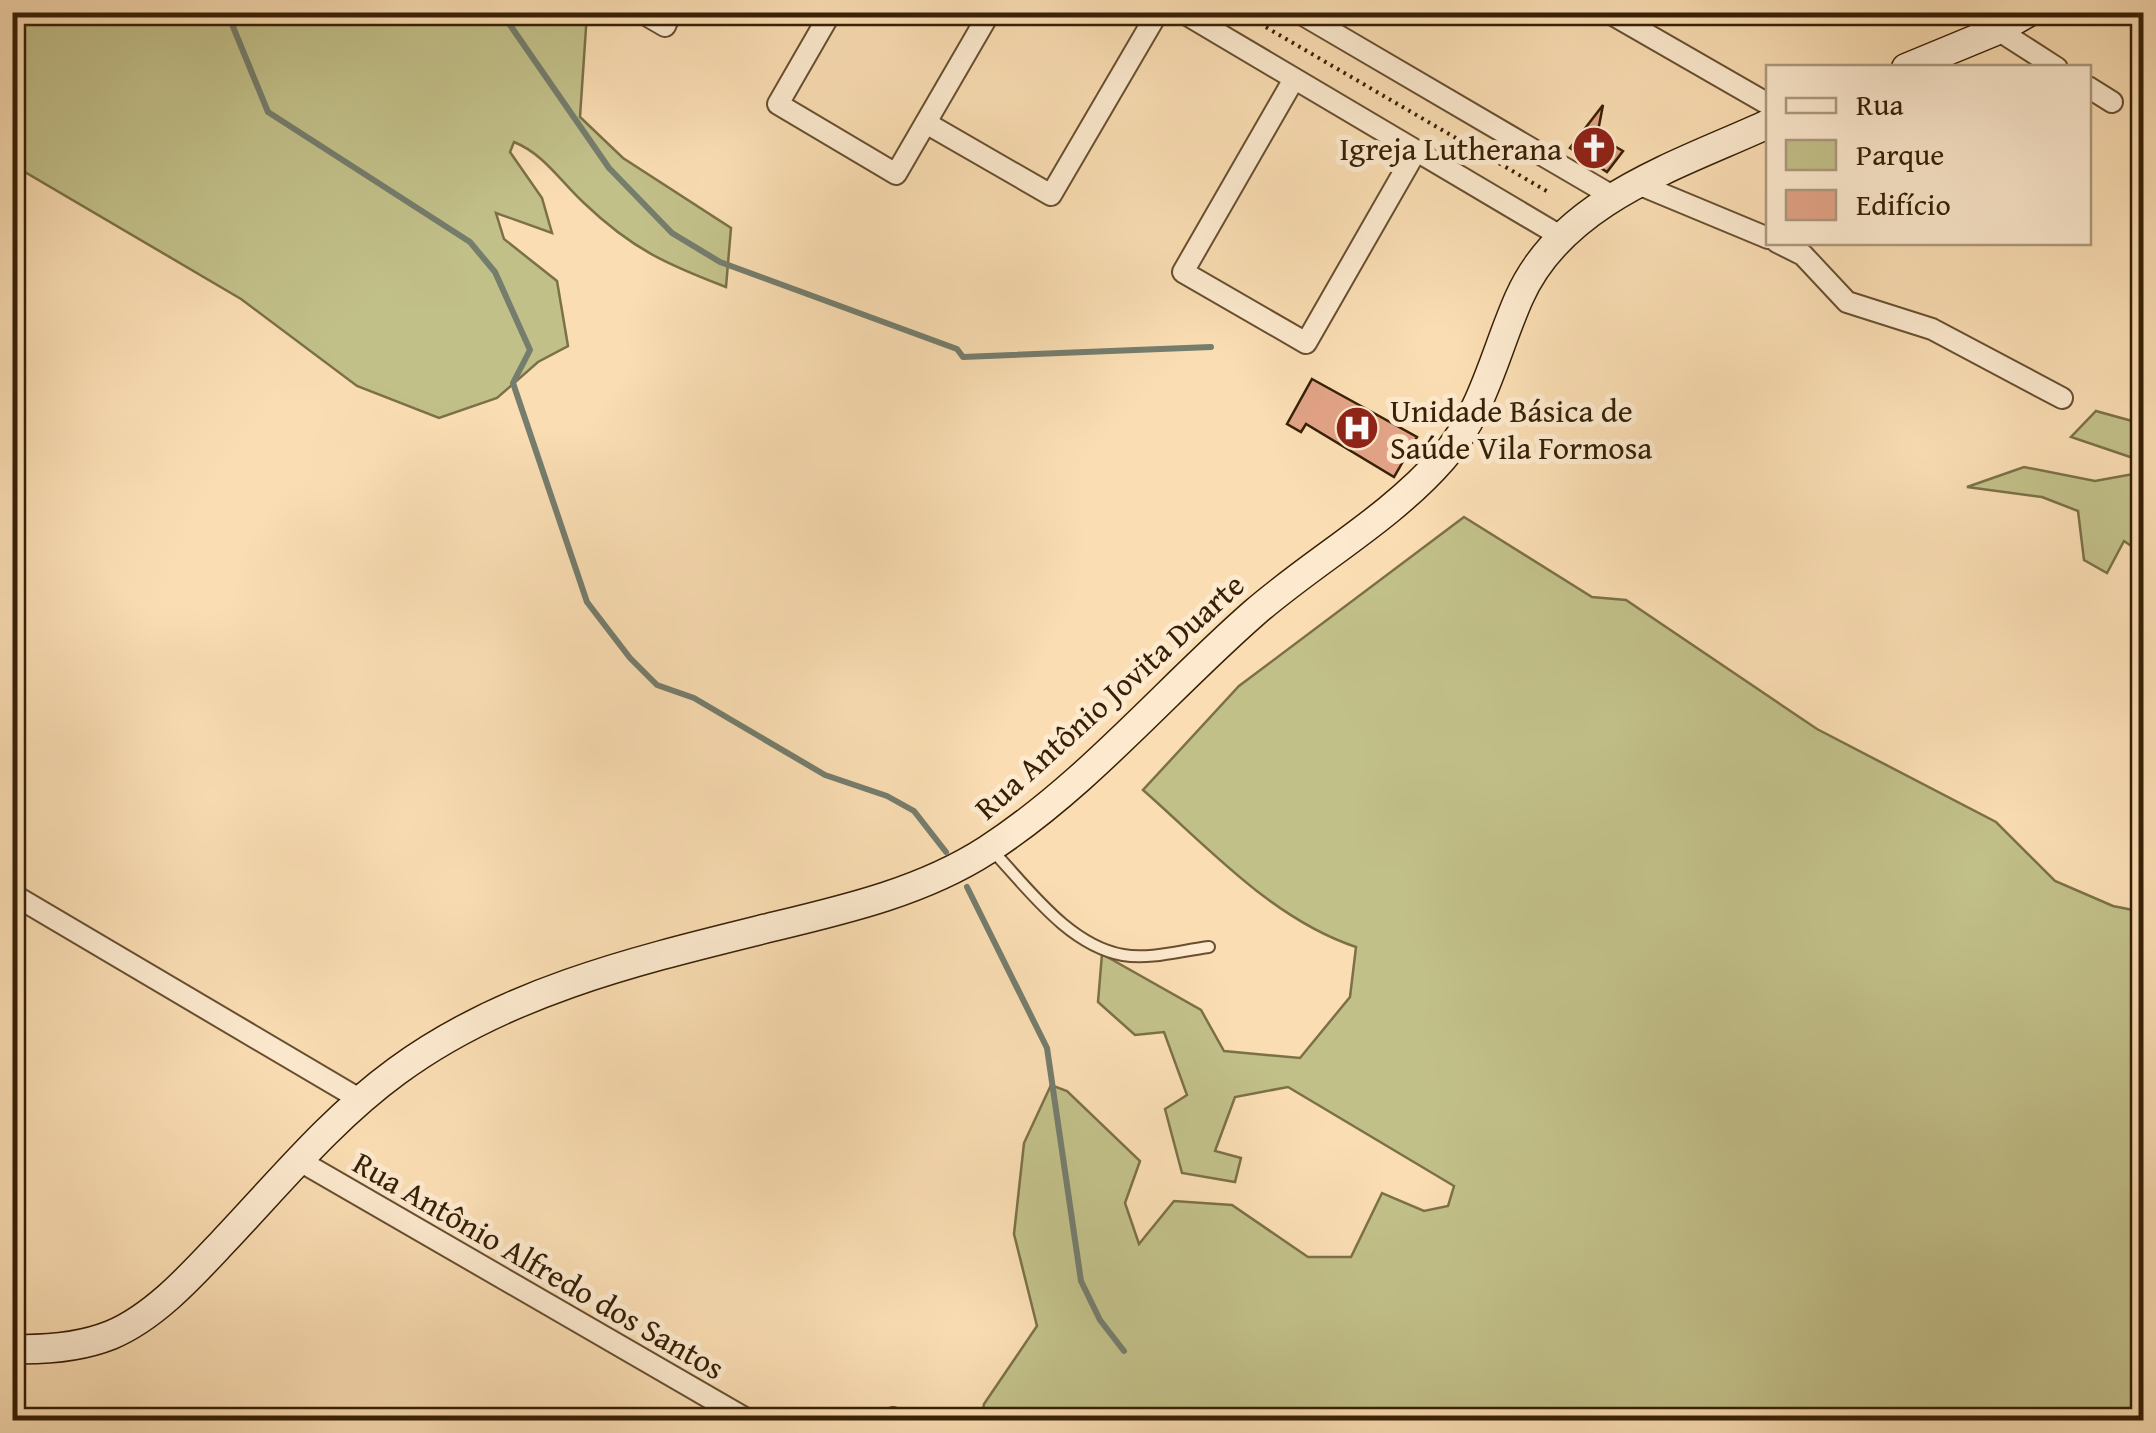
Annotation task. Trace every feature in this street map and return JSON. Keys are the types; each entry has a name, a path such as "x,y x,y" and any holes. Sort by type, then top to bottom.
{"main road":[{"path":"1913,65 1998,30 2027,13"},
{"name":"Rua Antônio Jovita Duarte","path":"12,1349 74,1345 127,1326 201,1264 361,1100 431,1048 560,986 646,959 863,904 913,887 990,848 1079,776 1254,613 1432,471 1468,424 1519,297 1535,268 1562,236 1626,191 1766,125"}],"street":[{"path":"831,12 778,104 896,174 990,12"},
{"path":"926,123 1051,196 1158,12"},
{"path":"1182,12 1562,236"},
{"path":"1298,12 1626,191 1766,237"},
{"path":"1608,12 1766,103"},
{"path":"641,13 668,19"},
{"path":"1998,30 2052,65"},
{"path":"1294,79 1183,272 1306,343 1416,151"},
{"path":"2091,89 2112,102"},
{"path":"1783,245 1802,255 1847,302 1932,329 2062,398"},
{"path":"12,894 361,1100"},
{"name":"Rua Antônio Alfredo dos Santos","path":"300,1161 748,1420"}],"lane":[{"path":"990,848 1075,934 1098,947 1126,956 1209,946"}],"path":[{"path":"1240,12 1550,193"}],"green space":[{"path":"13,12 587,13 580,117 623,158 731,228 726,287 634,244 601,219 543,161 514,142 510,152 542,198 552,233 496,213 504,239 557,281 568,346 538,362 497,398 439,418 357,386 241,299 13,165"},
{"path":"2096,411 2143,424 2143,554 2124,541 2107,573 2084,560 2078,511 2042,497 1967,487 2024,467 2095,481 2139,473 2139,460 2071,437"},
{"path":"1464,517 1592,597 1626,600 1817,729 1996,822 2055,881 2113,906 2143,912 2143,1420 981,1420 984,1404 1037,1326 1014,1234 1024,1143 1051,1085 1067,1091 1140,1161 1125,1203 1139,1244 1174,1201 1232,1205 1308,1257 1351,1257 1382,1193 1424,1211 1448,1206 1454,1186 1288,1087 1235,1097 1215,1151 1241,1158 1235,1182 1182,1173 1165,1109 1187,1095 1164,1032 1135,1035 1098,1002 1102,954 1201,1010 1224,1051 1300,1058 1350,997 1356,947 1325,935 1269,900 1143,790 1239,686"}],"building":[{"name":"Igreja Lutherana","path":"1603,105 1597,136 1623,151 1607,172 1570,148"},
{"name":"Unidade Básica de Saúde Vila Formosa","path":"1312,379 1417,437 1394,477 1306,424 1301,432 1287,424"}],"waterway":[{"path":"227,12 268,112 470,242 495,272 530,350 513,383 587,602 630,658 657,685 694,698 825,775 887,796 914,811 946,852"},
{"path":"501,12 609,168 672,233 720,262 957,349 963,357 1211,347"},
{"path":"967,887 1047,1048 1081,1281 1100,1320 1124,1351"}],"place":[{"name":"Igreja Lutherana","path":"1594,148"},
{"name":"Unidade Básica de Saúde Vila Formosa","path":"1357,428"}]}
